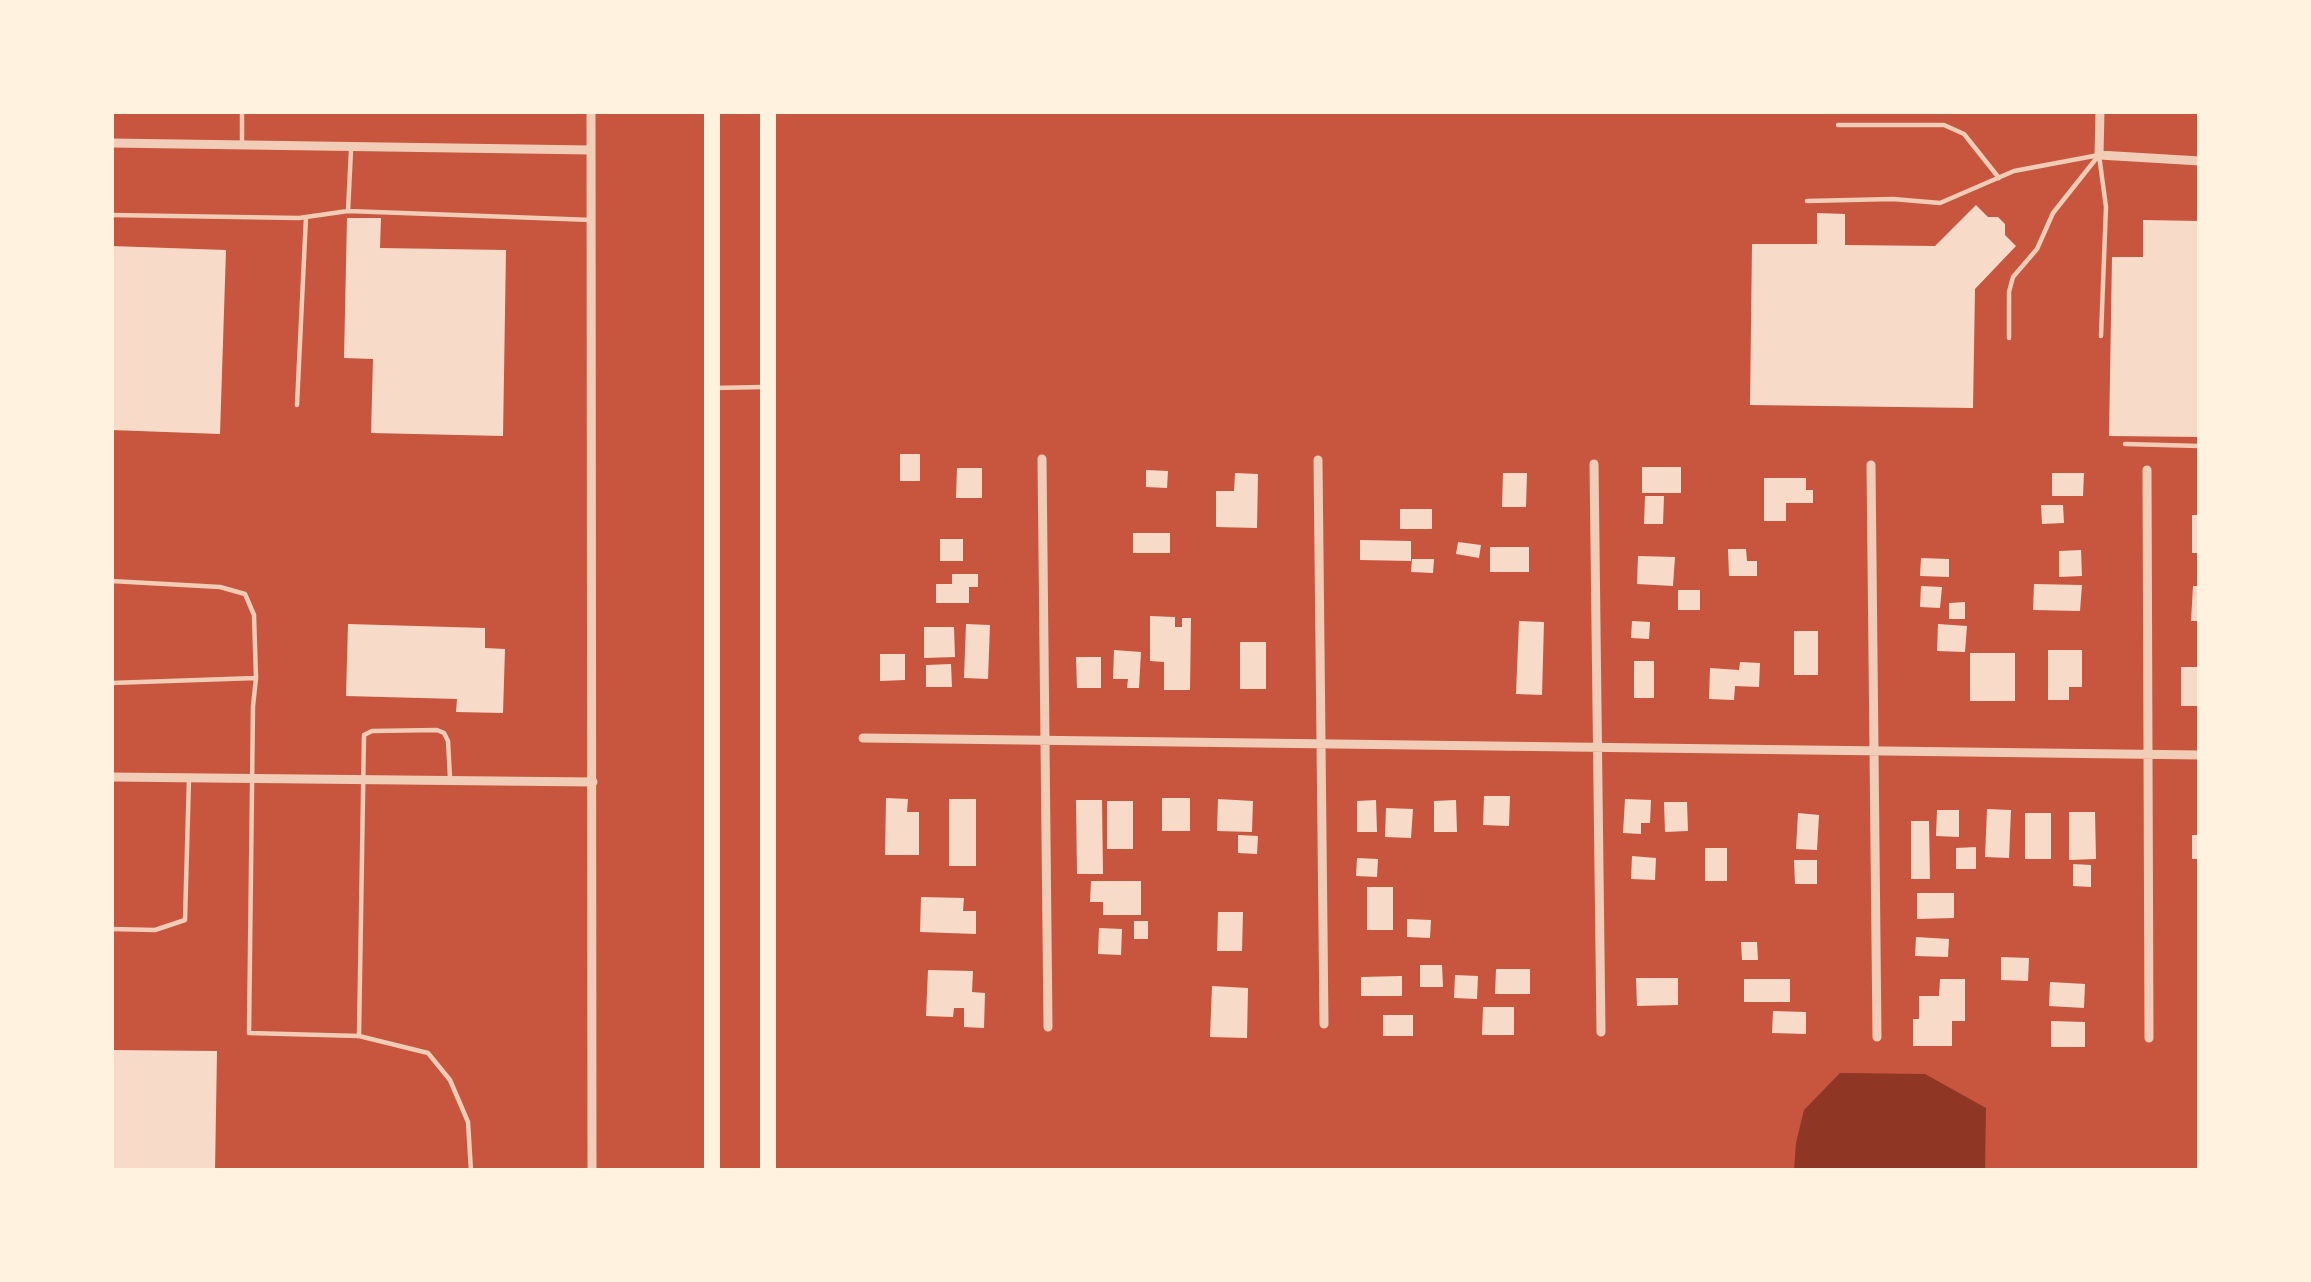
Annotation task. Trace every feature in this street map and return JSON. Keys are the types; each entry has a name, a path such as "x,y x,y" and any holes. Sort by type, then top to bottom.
{"highway":[{"path":"712,111 712,1171"},
{"path":"768,111 768,1171"}],"street":[{"path":"591,111 592,1171"},
{"path":"2100,111 2099,154 2200,161"},
{"path":"111,143 591,150"},
{"path":"1042,459 1048,1027"},
{"path":"1318,460 1324,1024"},
{"path":"1594,464 1601,1032"},
{"path":"1871,465 1876,1037"},
{"path":"2146,470 2149,1038"},
{"path":"863,738 2200,754"},
{"path":"111,778 592,782"}],"lane":[{"path":"242,111 242,145"},
{"path":"1838,125 1944,125 1964,134 2000,178"},
{"path":"348,211 351,146"},
{"path":"1807,201 1940,203 2014,171 2099,154"},
{"path":"2099,154 2106,207 2101,336"},
{"path":"2009,338 2013,277 2037,249 2053,213 2099,154"},
{"path":"111,215 306,217 348,211 592,220"},
{"path":"297,405 306,217"},
{"path":"712,388 769,387"},
{"path":"2125,444 2200,446"},
{"path":"111,581 220,586 245,594 254,615 249,1033 358,1036 428,1053 450,1080 468,1122 471,1171"},
{"path":"111,683 256,678"},
{"path":"358,1036 364,735 372,731 444,733 450,780"},
{"path":"111,929 154,930 184,920 189,778"}],"shaded area":[{"path":"1840,1073 1925,1074 1986,1108 1985,1171 1794,1171 1804,1110"}],"building":[{"path":"1976,205 2005,224 2005,235 2016,246 1975,289 1973,408 1750,405 1752,244 1817,244 1817,213 1845,214 1845,245 1935,246"},
{"path":"347,218 381,218 380,248 506,250 503,436 371,433 373,359 344,358"},
{"path":"2143,220 2200,221 2200,437 2109,436 2112,257 2143,257"},
{"path":"111,246 226,250 220,434 111,430"},
{"path":"900,454 920,454 920,481 900,481"},
{"path":"1642,467 1681,467 1681,493 1642,493"},
{"path":"957,468 982,468 982,498 956,498"},
{"path":"1146,470 1168,471 1167,488 1146,487"},
{"path":"1235,473 1258,474 1257,528 1216,527 1216,491 1234,491"},
{"path":"1503,473 1527,473 1526,507 1502,507"},
{"path":"2052,473 2084,473 2083,496 2052,496"},
{"path":"1764,478 1806,478 1813,503 1786,503 1786,521 1764,521"},
{"path":"1645,496 1664,496 1663,524 1644,524"},
{"path":"2041,505 2063,505 2064,523 2042,524"},
{"path":"1400,509 1432,509 1432,529 1400,529"},
{"path":"2192,515 2200,515 2200,553 2192,553"},
{"path":"1133,533 1170,533 1170,553 1133,553"},
{"path":"940,539 963,539 963,561 940,561"},
{"path":"1360,540 1411,541 1411,561 1360,560"},
{"path":"1458,542 1481,545 1479,558 1456,554"},
{"path":"1490,547 1529,547 1529,572 1490,572"},
{"path":"1728,549 1746,549 1747,561 1757,561 1757,576 1729,576"},
{"path":"2081,550 2082,576 2059,577 2059,551"},
{"path":"1638,556 1675,557 1673,586 1637,584"},
{"path":"1921,558 1949,559 1949,577 1920,576"},
{"path":"1412,559 1434,559 1433,573 1411,572"},
{"path":"952,574 978,574 978,587 969,587 969,603 936,603 936,584 952,584"},
{"path":"2034,584 2082,585 2080,611 2033,610"},
{"path":"1921,586 1942,587 1940,608 1920,607"},
{"path":"2193,586 2200,586 2200,621 2191,621"},
{"path":"1678,590 1700,590 1700,610 1678,610"},
{"path":"1965,602 1965,619 1949,619 1949,603"},
{"path":"1150,616 1175,617 1175,627 1182,627 1182,618 1191,618 1190,690 1164,690 1164,662 1150,661"},
{"path":"1519,621 1544,622 1542,695 1516,694"},
{"path":"1632,621 1650,622 1649,639 1631,638"},
{"path":"348,624 485,628 485,648 505,649 503,713 456,712 457,699 346,696"},
{"path":"966,624 990,625 988,679 964,678"},
{"path":"1938,624 1967,626 1965,652 1937,651"},
{"path":"924,627 954,627 955,657 924,658"},
{"path":"1794,631 1818,631 1818,675 1794,675"},
{"path":"1240,642 1266,642 1266,689 1240,689"},
{"path":"1114,650 1141,652 1139,688 1127,688 1128,679 1113,679"},
{"path":"2048,650 2082,650 2082,687 2069,687 2069,700 2048,700"},
{"path":"1970,653 2015,653 2015,701 1970,701"},
{"path":"880,654 905,654 905,680 880,681"},
{"path":"1076,657 1101,657 1101,688 1077,688"},
{"path":"1634,661 1654,661 1654,698 1634,698"},
{"path":"1740,662 1760,663 1759,687 1735,686 1734,700 1709,699 1710,668 1739,670"},
{"path":"951,664 952,687 926,687 926,665"},
{"path":"2181,667 2200,667 2200,706 2181,706"},
{"path":"1484,796 1510,796 1509,826 1483,825"},
{"path":"886,798 908,799 907,812 919,812 919,855 885,855"},
{"path":"1162,798 1190,798 1190,831 1162,831"},
{"path":"949,799 976,799 976,866 949,866"},
{"path":"1218,799 1253,801 1252,832 1217,831"},
{"path":"1625,799 1651,800 1650,823 1641,823 1641,834 1623,833"},
{"path":"1076,800 1102,800 1103,874 1077,874"},
{"path":"1376,800 1377,832 1357,832 1357,801"},
{"path":"1456,800 1457,832 1434,832 1434,801"},
{"path":"1107,801 1133,801 1133,849 1107,849"},
{"path":"1664,802 1687,802 1688,831 1665,832"},
{"path":"1386,808 1413,809 1411,838 1385,837"},
{"path":"1987,809 2011,810 2009,858 1985,857"},
{"path":"1937,810 1959,810 1959,837 1936,836"},
{"path":"2069,812 2095,812 2096,859 2069,860"},
{"path":"1798,813 1819,815 1817,850 1796,849"},
{"path":"2025,813 2051,813 2051,859 2025,859"},
{"path":"1911,821 1929,821 1930,879 1911,879"},
{"path":"1238,835 1258,836 1257,854 1238,853"},
{"path":"2192,835 2200,835 2200,859 2192,859"},
{"path":"1976,847 1976,869 1956,869 1956,848"},
{"path":"1705,848 1727,848 1727,881 1705,881"},
{"path":"1632,856 1656,858 1655,880 1631,879"},
{"path":"1357,858 1378,859 1377,877 1356,876"},
{"path":"1794,860 1817,860 1817,884 1795,884"},
{"path":"2073,864 2091,865 2091,887 2073,886"},
{"path":"1091,881 1141,881 1141,915 1103,915 1103,902 1090,902"},
{"path":"1367,887 1393,887 1393,930 1367,930"},
{"path":"1917,893 1954,893 1954,918 1917,919"},
{"path":"921,897 964,898 963,911 976,911 976,934 920,932"},
{"path":"1218,912 1243,912 1242,951 1217,951"},
{"path":"1407,919 1431,920 1430,938 1407,937"},
{"path":"1134,921 1148,921 1148,939 1134,939"},
{"path":"1099,928 1122,929 1121,955 1098,954"},
{"path":"1916,937 1949,939 1948,957 1915,956"},
{"path":"1741,942 1757,942 1758,960 1742,960"},
{"path":"2001,957 2029,958 2028,981 2001,980"},
{"path":"1420,965 1442,965 1443,987 1420,987"},
{"path":"1496,969 1530,969 1530,994 1495,994"},
{"path":"928,970 973,971 972,992 985,993 984,1028 964,1027 964,1008 954,1008 953,1017 926,1016"},
{"path":"1455,975 1478,976 1477,999 1454,998"},
{"path":"1402,976 1402,996 1361,996 1361,977"},
{"path":"1636,978 1678,978 1678,1005 1637,1006"},
{"path":"1744,979 1790,979 1790,1002 1744,1002"},
{"path":"1940,979 1965,979 1965,1021 1952,1021 1952,1046 1913,1046 1919,996 1939,996"},
{"path":"2050,982 2085,984 2084,1008 2049,1006"},
{"path":"1212,986 1248,988 1247,1038 1210,1037"},
{"path":"1483,1007 1514,1007 1514,1035 1482,1035"},
{"path":"1773,1011 1806,1012 1806,1034 1772,1033"},
{"path":"1383,1015 1413,1015 1413,1036 1383,1036"},
{"path":"2051,1021 2085,1022 2085,1047 2051,1047"},
{"path":"111,1050 217,1051 215,1171 111,1171"}]}
